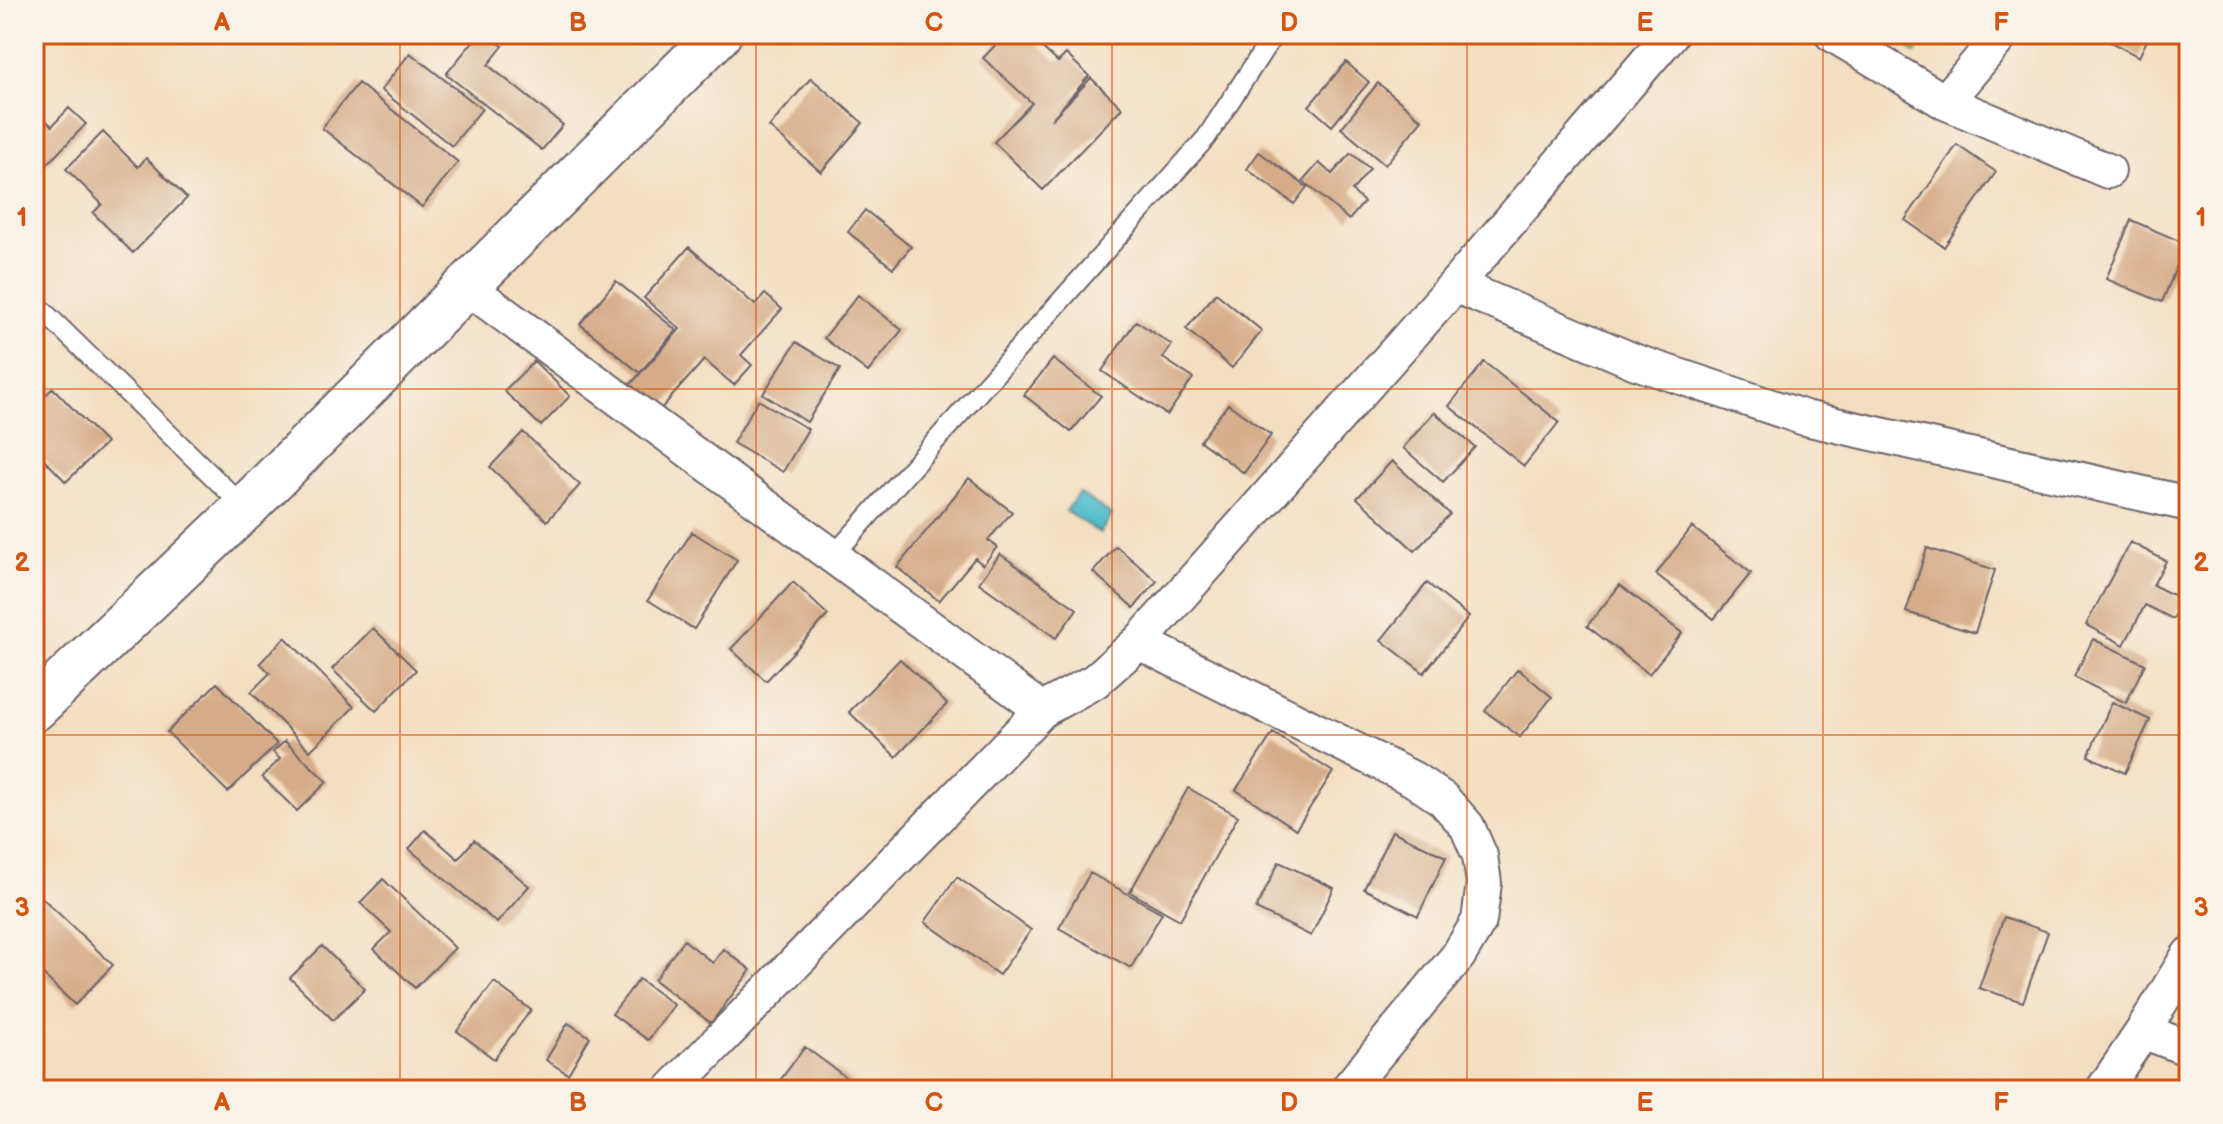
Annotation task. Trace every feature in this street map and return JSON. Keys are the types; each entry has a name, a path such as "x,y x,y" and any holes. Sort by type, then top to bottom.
{"street":[{"path":"34,709 245,508 719,34"},
{"path":"671,1090 1042,710 1095,681 1139,642 1455,285 1671,34"},
{"path":"1832,34 1945,102 2108,171"},
{"path":"1945,102 2002,34"},
{"path":"1455,285 1636,362 1805,418 2189,504"},
{"path":"467,287 1042,710"},
{"path":"1139,642 1413,779 1443,799 1467,826 1480,856 1484,883 1479,921 1458,956 1347,1090"},
{"path":"2103,1090 2189,955"},
{"path":"2143,1031 2189,1049"}],"lane":[{"path":"833,556 1206,138 1274,34"},
{"path":"34,302 245,508"}],"green space":[{"path":"1891,34 1931,34 1915,54"}],"water":[{"path":"1079,493 1112,515 1100,533 1066,511"}],"building":[{"path":"479,34 487,34 503,46 488,65 563,125 542,150 446,74"},
{"path":"1006,34 1027,34 1058,62 1066,54 1089,76 1051,120 1091,78 1122,108 1043,190 994,142 1032,103 983,58"},
{"path":"2095,34 2150,34 2139,57"},
{"path":"410,53 482,109 452,146 381,90"},
{"path":"1346,62 1369,82 1332,126 1309,106"},
{"path":"811,78 863,123 821,172 769,127"},
{"path":"358,83 458,162 422,207 322,128"},
{"path":"1378,83 1422,120 1385,165 1341,128"},
{"path":"69,108 86,124 34,178 34,109 52,126"},
{"path":"103,132 138,167 146,158 187,198 133,253 93,213 102,204 66,169"},
{"path":"1957,145 1996,172 1944,247 1905,220"},
{"path":"1259,152 1307,187 1294,204 1247,169"},
{"path":"1351,153 1370,169 1352,191 1364,202 1349,220 1303,181 1319,163 1332,174"},
{"path":"865,210 911,247 893,268 848,232"},
{"path":"2131,220 2186,244 2162,302 2106,279"},
{"path":"689,247 755,305 765,294 782,309 741,355 752,365 734,385 704,360 659,411 629,386 680,329 644,298"},
{"path":"616,281 676,330 640,373 580,324"},
{"path":"1216,293 1262,331 1232,368 1186,329"},
{"path":"858,295 902,330 868,372 824,338"},
{"path":"1136,321 1172,345 1163,358 1193,378 1167,415 1102,371"},
{"path":"796,342 840,369 807,422 763,394"},
{"path":"1053,359 1101,396 1071,432 1024,395"},
{"path":"534,361 570,396 541,426 504,391"},
{"path":"1484,362 1559,422 1524,466 1449,406"},
{"path":"34,374 43,383 34,392"},
{"path":"53,388 106,443 66,482 36,451 42,445 34,436 34,406"},
{"path":"758,400 808,429 783,472 733,443"},
{"path":"1228,404 1271,435 1244,473 1200,441"},
{"path":"1434,412 1475,447 1443,482 1403,448"},
{"path":"523,432 580,485 547,521 490,467"},
{"path":"1392,461 1450,514 1415,551 1357,498"},
{"path":"969,478 1012,512 988,540 997,547 983,565 975,558 939,601 897,567"},
{"path":"1692,527 1751,573 1714,619 1656,574"},
{"path":"692,532 737,560 694,629 648,600"},
{"path":"2130,542 2166,561 2153,585 2183,600 2173,619 2145,605 2124,645 2086,625"},
{"path":"1116,546 1157,581 1134,608 1093,572"},
{"path":"1927,548 1995,570 1975,633 1906,612"},
{"path":"1000,554 1077,609 1056,638 979,583"},
{"path":"793,582 828,615 766,681 731,649"},
{"path":"1427,583 1469,617 1424,673 1381,640"},
{"path":"1620,585 1682,633 1649,674 1587,626"},
{"path":"373,628 416,670 376,711 332,669"},
{"path":"285,637 354,707 310,751 251,692 270,673 260,663"},
{"path":"2093,639 2145,664 2126,703 2074,677"},
{"path":"900,659 947,704 896,757 849,712"},
{"path":"1518,669 1552,697 1520,737 1485,711"},
{"path":"217,683 277,744 228,792 167,732"},
{"path":"2112,702 2150,720 2125,773 2088,756"},
{"path":"1273,733 1333,772 1296,829 1236,790"},
{"path":"285,741 327,782 297,811 262,777 280,759 273,752"},
{"path":"1188,788 1238,816 1180,920 1130,892"},
{"path":"425,830 458,859 474,840 529,886 497,923 409,849"},
{"path":"1392,831 1446,857 1418,916 1364,889"},
{"path":"1279,862 1334,888 1311,936 1256,909"},
{"path":"1090,873 1162,913 1131,968 1059,928"},
{"path":"957,877 1031,930 999,975 925,922"},
{"path":"383,879 455,948 415,988 374,949 391,932 360,903"},
{"path":"34,890 113,965 75,1005 34,966"},
{"path":"2004,917 2048,932 2023,1002 1979,988"},
{"path":"684,940 713,963 723,949 751,970 711,1023 654,980"},
{"path":"322,946 365,989 333,1020 290,978"},
{"path":"639,979 674,1005 648,1040 612,1014"},
{"path":"494,982 531,1010 494,1059 457,1031"},
{"path":"568,1023 590,1037 568,1074 546,1060"},
{"path":"805,1047 859,1087 857,1090 773,1090"},
{"path":"573,1080 582,1090 562,1090"}]}
